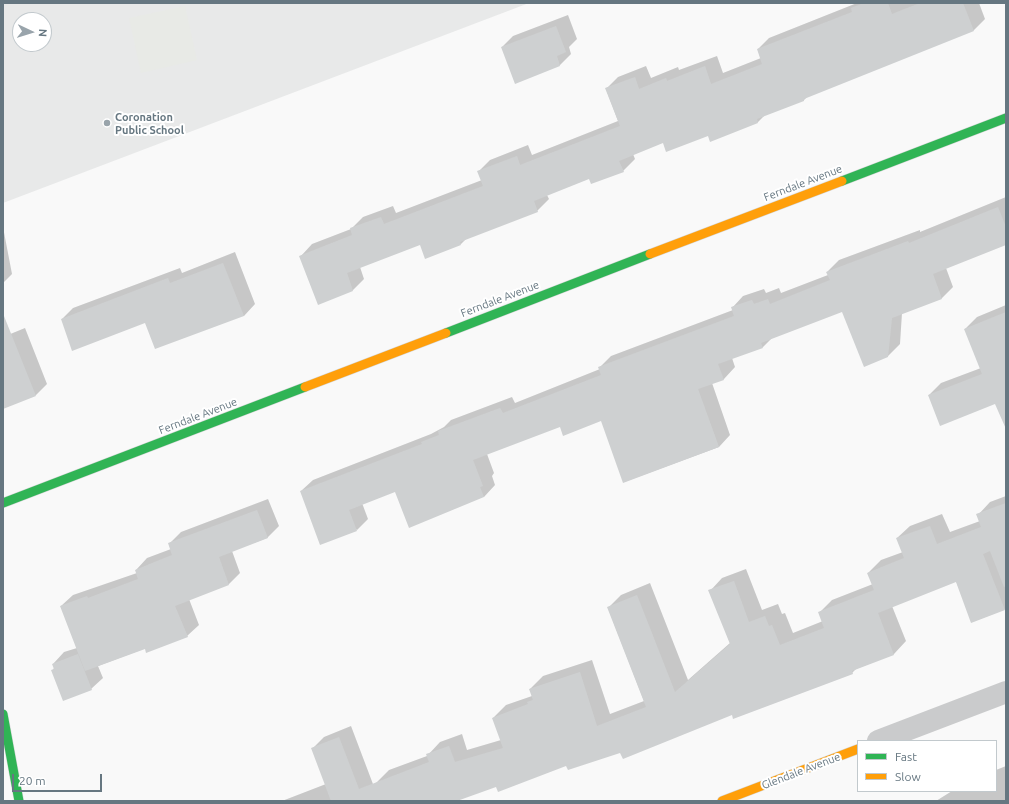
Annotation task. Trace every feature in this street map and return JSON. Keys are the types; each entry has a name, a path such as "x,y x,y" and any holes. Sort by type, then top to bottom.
{"street":[{"name":"Ferndale Avenue","path":"3,503 1006,118"},
{"path":"881,740 1006,692"},
{"path":"3,714 19,801"},
{"name":"Glendale Avenue","path":"722,801 857,749"}],"shaded area":[{"name":"Coronation Public School","path":"3,3 529,3 3,203"},
{"path":"185,6 197,60 141,73 129,18"}],"building":[{"path":"864,3 888,3 892,14 920,3 963,3 974,31 804,99 804,101 757,119 758,123 710,142 708,136 666,152 663,143 619,161 624,172 591,184 589,179 534,201 538,212 460,242 461,245 425,259 420,245 347,273 353,291 318,305 299,256 352,235 350,228 381,217 384,224 483,186 477,171 517,156 520,165 620,126 605,88 635,77 639,89 666,78 667,81 705,66 711,84 762,64 757,49 852,12 851,8"},
{"path":"556,26 566,52 557,56 560,66 515,84 501,47"},
{"path":"998,207 1006,227 1006,245 933,274 942,299 892,318 888,357 864,367 842,312 761,343 763,348 718,364 724,380 698,389 719,447 623,483 601,421 563,436 560,427 473,460 483,486 480,487 484,497 409,528 395,492 349,510 357,531 320,545 300,491 422,444 421,442 439,435 438,431 500,408 503,413 601,375 598,367 734,316 731,307 752,300 754,304 768,299 770,304 830,280 826,272 908,241 909,243"},
{"path":"223,263 244,316 155,349 145,323 72,351 61,319 168,278 170,283"},
{"path":"1006,312 1006,429 995,404 940,426 928,395 982,374 964,329"},
{"path":"3,316 36,396 3,409"},
{"path":"1006,503 1006,586 1004,587 990,551 983,554 1005,610 971,623 956,582 878,613 894,655 852,671 853,674 733,719 732,715 623,759 620,753 568,770 566,766 498,792 496,787 457,801 331,801 311,748 339,737 359,789 429,762 426,754 449,746 455,762 503,748 492,718 528,704 527,702 533,700 529,689 580,672 597,726 646,707 607,607 637,595 675,692 730,644 708,590 734,581 749,622 765,616 769,626 772,625 780,645 824,628 818,612 874,590 867,573 904,558 896,538 930,526 937,544 981,527 976,514"},
{"path":"257,510 268,538 219,557 229,585 175,606 188,637 146,653 145,649 85,671 60,606 87,596 88,598 138,579 135,570 172,555 168,543"},
{"path":"78,654 92,690 63,701 51,670 54,669 52,664"}],"traffic: fast":[{"path":"842,181 1006,118"},
{"path":"446,333 650,254"},
{"path":"3,503 305,387"},
{"path":"3,714 19,801"}],"traffic: slow":[{"path":"650,254 842,181"},
{"path":"305,387 446,333"},
{"path":"722,801 857,749"}],"place":[{"name":"Coronation Public School","path":"107,123"}]}
